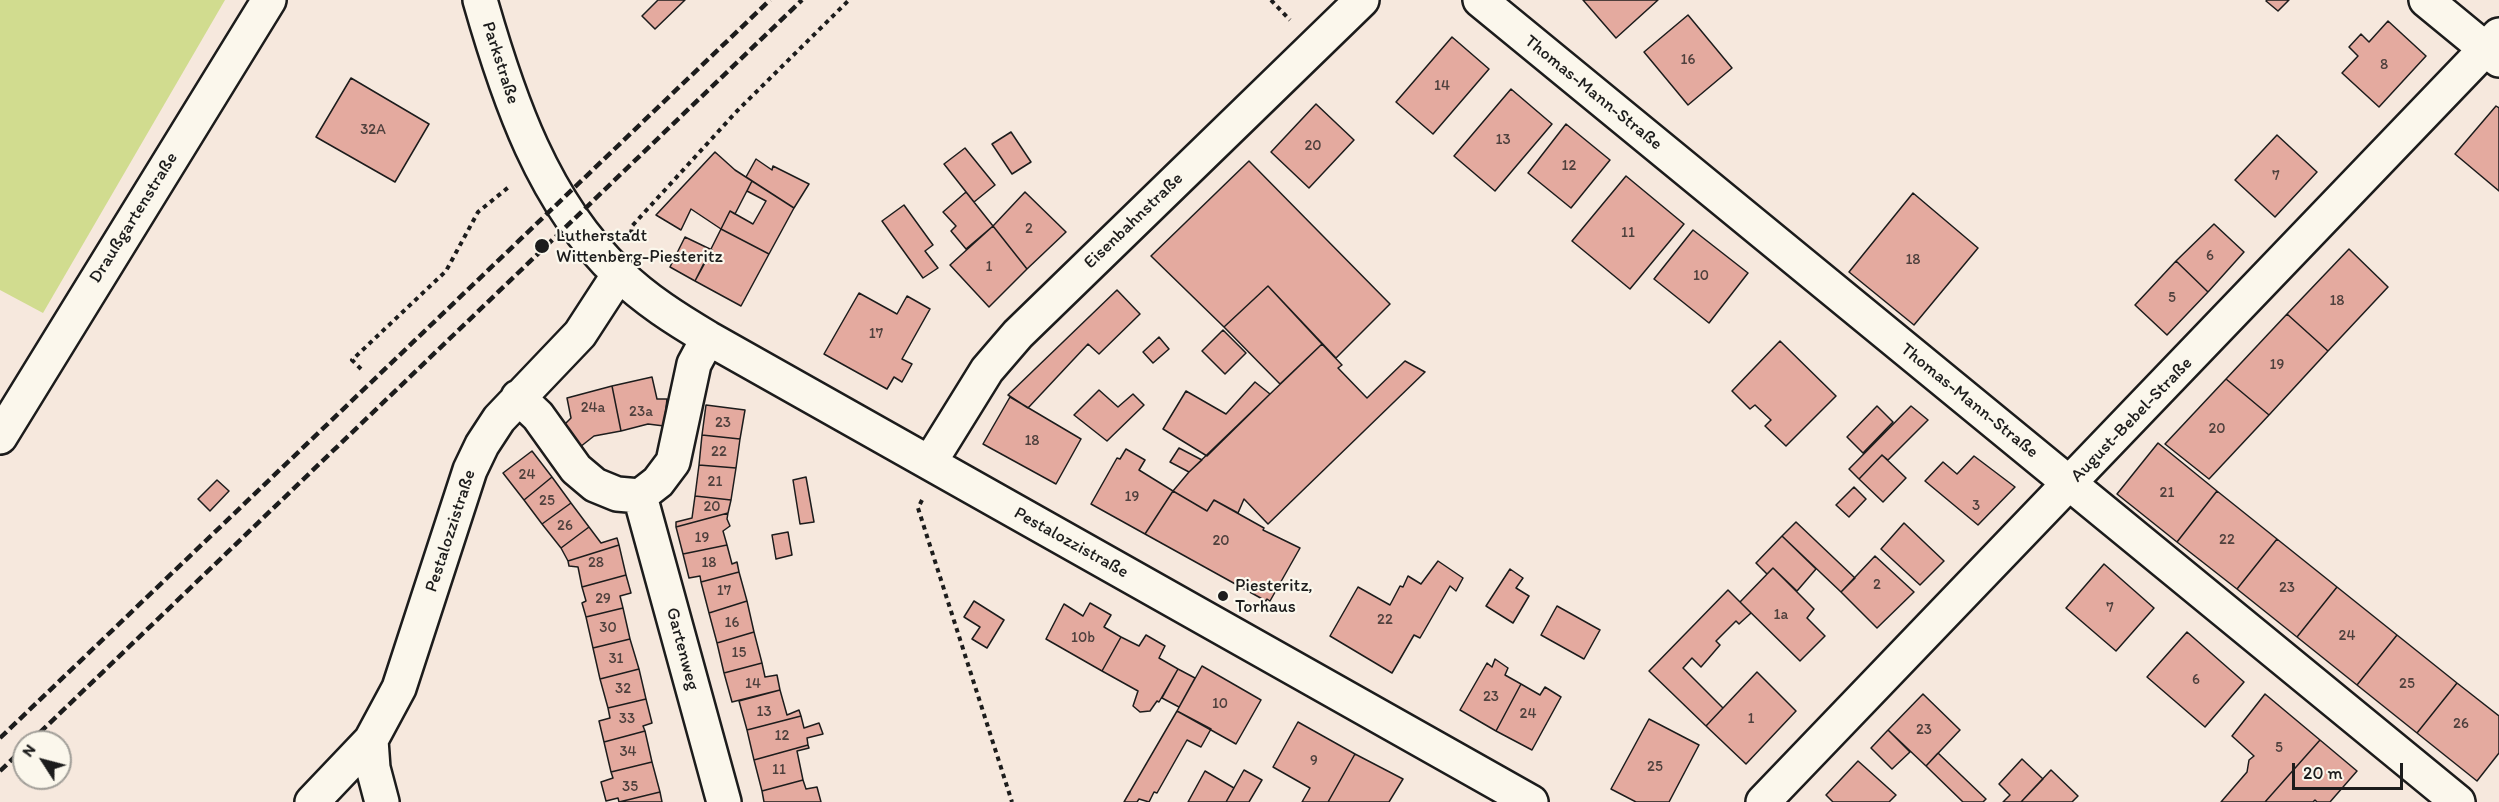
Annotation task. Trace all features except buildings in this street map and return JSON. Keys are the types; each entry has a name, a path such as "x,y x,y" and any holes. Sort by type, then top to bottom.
{"street":[{"name":"Draußgartenstraße","path":"0,437 269,0"},
{"name":"Parkstraße","path":"480,0 495,52 521,125"},
{"name":"Eisenbahnstraße","path":"935,465 987,370 1018,334 1362,0"},
{"name":"Thomas-Mann-Straße","path":"1480,0 2458,802"},
{"path":"2426,0 2495,48"},
{"name":"August-Bebel-Straße","path":"1763,802 2495,48"},
{"name":"Pestalozzistraße","path":"521,125 539,162 573,220 601,256 667,314 1531,802"},
{"name":"Pestalozzistraße","path":"312,802 371,740 399,688 470,470 488,436 519,397 580,334 619,274"},
{"path":"519,397 538,416 576,469 595,485 617,494 640,496 658,482 673,462 694,364 708,338"},
{"name":"Gartenweg","path":"640,496 724,802"},
{"path":"371,740 373,768 382,802"}],"path":[{"path":"619,274 630,243 632,226 737,111 849,0"},
{"path":"361,369 352,360 446,271 478,212 539,162"},
{"path":"935,465 918,508 1012,802"}],"green space":[{"path":"0,0 225,0 43,313 0,290"}],"railway":[{"path":"0,738 770,0"},
{"path":"42,730 802,0"},
{"path":"0,771 12,760"}],"place":[{"name":"Lutherstadt Wittenberg-Piesteritz","path":"542,246"},
{"name":"Piesteritz, Torhaus","path":"1223,596"}]}
